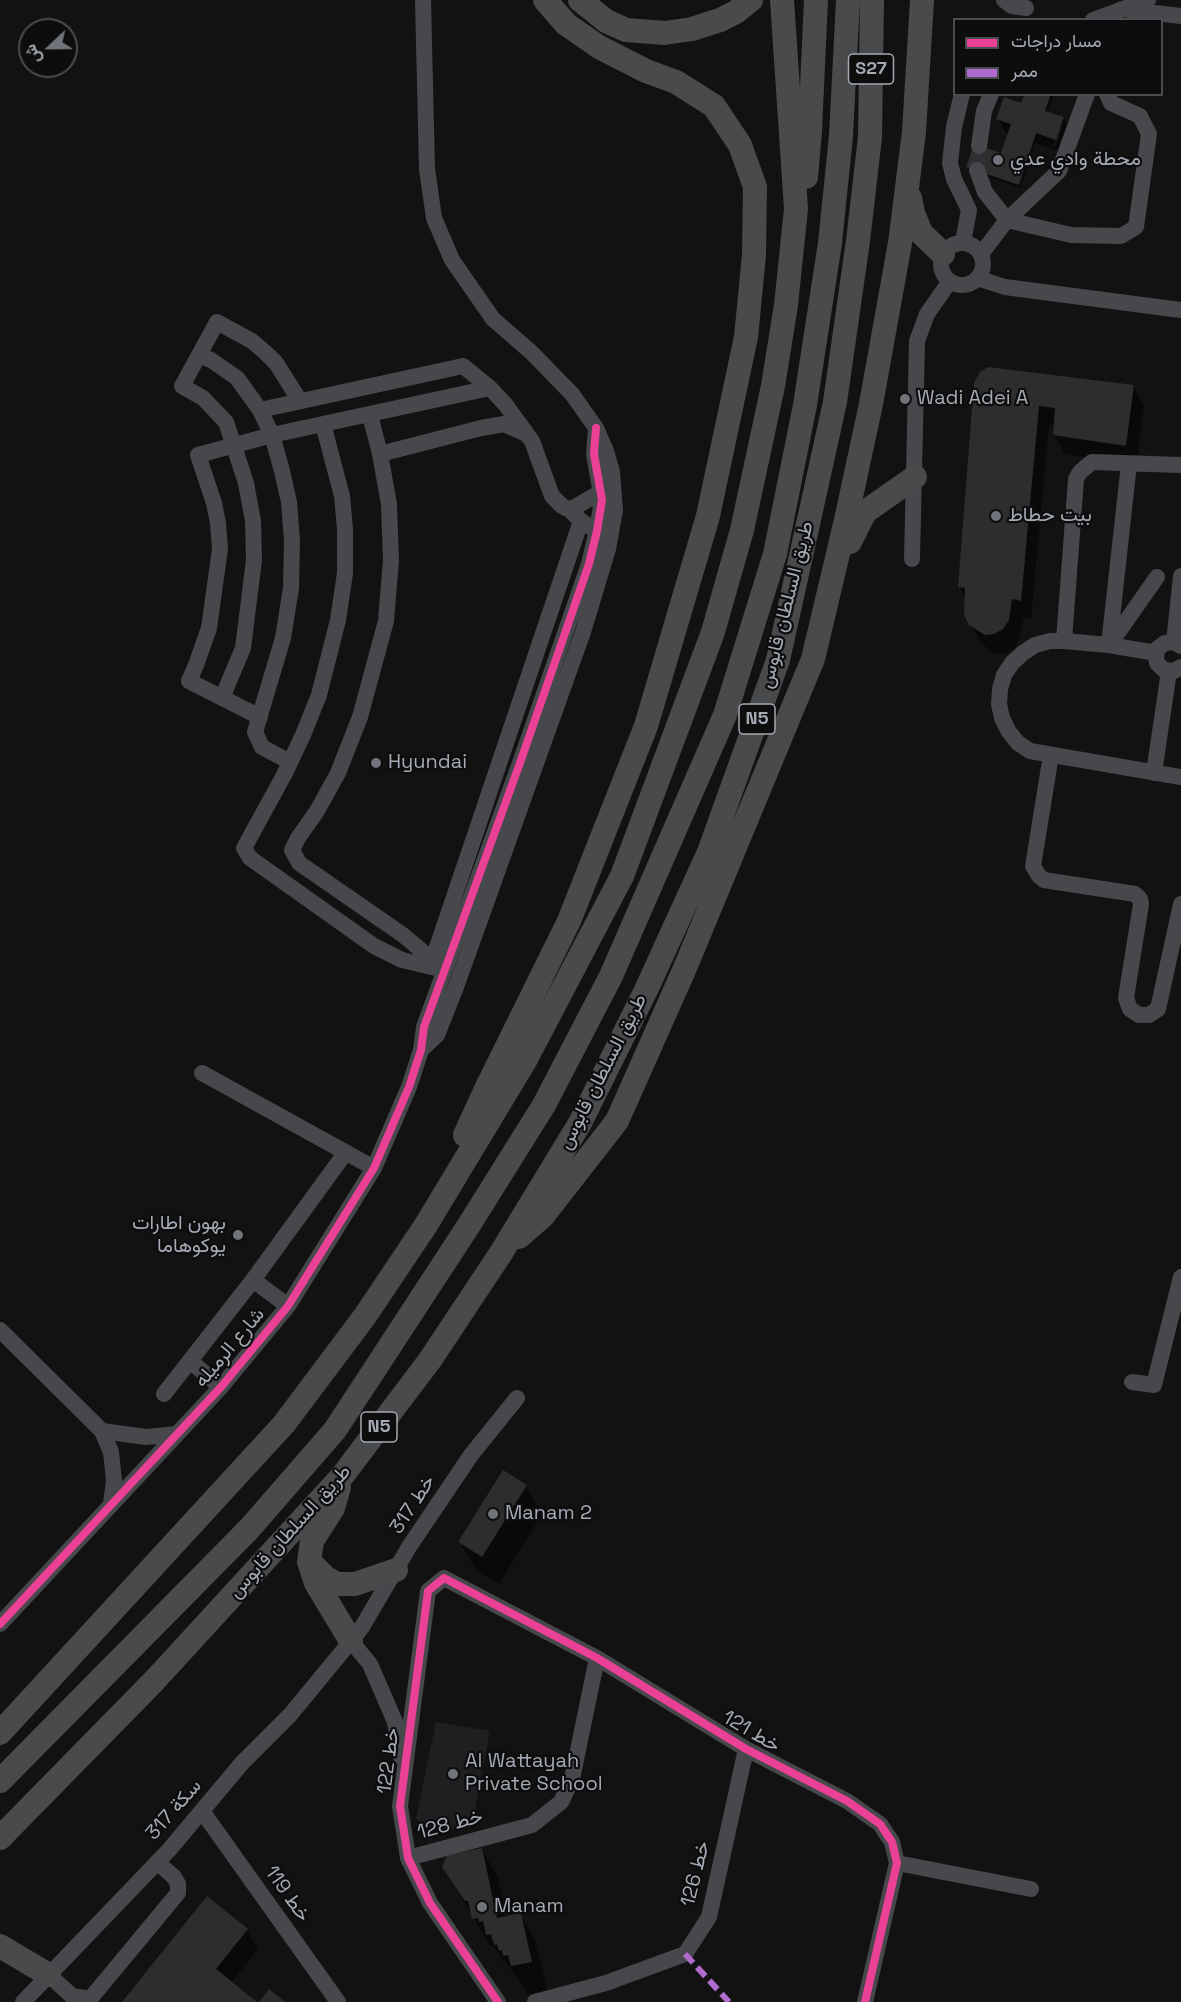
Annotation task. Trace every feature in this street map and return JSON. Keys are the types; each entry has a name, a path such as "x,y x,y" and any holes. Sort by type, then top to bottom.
{"highway":[{"path":"426,1225 487,1086 569,921 646,726 708,516 748,325 754,255 755,187 740,145 714,106 676,82 646,70 599,46 566,24 544,0"},
{"path":"580,0 606,21 626,30 665,33 692,29 720,20 736,12 751,0"},
{"path":"0,1732 284,1424 365,1316 426,1225 526,1059 622,876 713,632 742,530 773,386 786,305 796,209 782,0"},
{"path":"796,209 807,170 816,0"},
{"name":"S27","path":"841,136 848,0"},
{"name":"S27","path":"870,137 872,0"},
{"path":"910,0 909,46 917,76"},
{"path":"501,1253 543,1216 617,1121 702,929 813,659 871,404 908,186 922,0"},
{"name":"طريق السلطان قابوس","path":"0,1781 153,1629 249,1529 335,1430 469,1225 543,1105 611,976 725,715 775,554 805,405 830,243 841,136"},
{"name":"طريق السلطان قابوس","path":"0,1838 176,1657 344,1475 430,1360 501,1253 580,1123 646,990 709,852 778,660 835,402 870,137"},
{"path":"908,186 916,223 925,239 953,248"},
{"path":"831,585 865,512 915,477"},
{"path":"344,1475 333,1508 312,1541 309,1562 316,1583 351,1641"},
{"path":"309,1562 326,1578 337,1584 355,1584 396,1570"},
{"path":"0,1946 49,1975"}],"street":[{"path":"422,1050 437,1035 456,987 583,632 608,549 615,510 612,472 596,428 573,394 531,352 493,319 452,260 434,218 427,169 423,0"},
{"path":"1004,0 1012,6 1026,8"},
{"path":"1121,14 1148,0"},
{"path":"1102,18 1121,14 1181,16"},
{"path":"953,248 975,247 981,254 983,264 977,278 966,285 950,281 942,272 941,260 953,248 969,210 954,179 951,163 956,120 963,96"},
{"path":"979,146 984,111 990,96"},
{"path":"981,254 1006,220 1059,171 1086,96"},
{"path":"977,170 985,192 1006,220 1071,235 1121,236 1136,227 1149,134 1140,116 1111,103 1108,96"},
{"path":"956,120 982,125"},
{"path":"977,278 1005,287 1181,310"},
{"path":"912,559 917,341 927,314 950,281"},
{"path":"222,698 243,648 254,560 253,521 246,483 226,422 203,398 182,386 217,322 252,341 266,353 276,363 300,401"},
{"path":"199,355 211,360 237,378 260,410 272,435 289,502 292,540 291,588 283,638 255,732 262,747 290,762"},
{"path":"260,410 463,366 490,388 505,404 536,451 549,491 557,501 597,531 601,540 593,600"},
{"path":"260,717 189,681 209,628 220,549 214,503 198,455 272,435 490,388"},
{"path":"370,414 389,504 392,560 386,621 360,717 338,773 292,850 299,863 403,935 437,968"},
{"path":"323,424 342,496 345,573 338,620 320,695 290,762 244,848 245,853 374,946 402,960 437,968"},
{"path":"380,454 504,424 524,433"},
{"path":"437,968 556,661 589,564 597,531 601,492 594,454 596,428"},
{"path":"1064,641 1076,479 1080,472 1092,462 1181,465"},
{"path":"1109,645 1129,464"},
{"path":"422,1050 424,1027 437,968 576,515 601,492"},
{"path":"1154,772 1175,669 1164,670 1157,663 1156,653 1160,645 1178,644 1181,576"},
{"path":"1109,645 1157,577"},
{"path":"1156,653 1109,645 1064,641 1050,641 1035,645 1012,663 1004,675 999,704 1002,718 1009,732 1018,743 1030,751 1181,777"},
{"path":"1052,755 1033,866 1044,880 1135,894 1140,899 1126,998 1130,1009 1138,1015 1149,1015 1158,1009 1181,904"},
{"name":"شارع الرميله","path":"0,1624 221,1387 288,1306 374,1168 409,1087 422,1050"},
{"path":"202,1073 374,1168"},
{"path":"164,1394 253,1280 346,1152"},
{"path":"1132,1382 1154,1385 1181,1277"},
{"path":"253,1280 288,1306"},
{"path":"0,1330 102,1431 111,1452 114,1480 111,1504"},
{"path":"190,1361 221,1387"},
{"name":"خط 317","path":"351,1641 471,1455 517,1398"},
{"path":"102,1431 146,1437 177,1434"},
{"name":"خط 121","path":"444,1578 597,1658 746,1749 846,1801 880,1824 892,1842 897,1863"},
{"name":"خط 122","path":"444,1578 428,1591 400,1806 408,1858 430,1903 498,2002"},
{"path":"351,1641 370,1664 394,1722 404,1775"},
{"name":"سكة 317","path":"28,2000 157,1862 242,1763 290,1715 351,1641"},
{"name":"خط 128","path":"408,1858 532,1825 561,1802 572,1779 597,1658"},
{"path":"0,1719 40,1690"},
{"name":"خط 126","path":"535,2002 606,1983 685,1954 709,1917 746,1749"},
{"name":"خط 119","path":"202,1811 336,2001"},
{"path":"49,1975 72,1996 90,1999 178,1893 178,1884 174,1876 157,1862"},
{"path":"865,2002 897,1863 1031,1889"}],"shaded area":[{"name":"Al Wattayah Private School","path":"436,1722 490,1731 472,1826 431,1833 416,1818"}],"building":[{"path":"1024,96 1050,96 1045,111 1064,117 1056,140 1036,133 1019,185 966,167 974,144 1001,153 1011,124 996,119 1004,97 1021,103"},
{"name":"بيت حطاط","path":"988,367 1134,385 1126,446 1053,435 1055,408 1039,406 1021,601 1012,599 1009,620 1003,629 994,634 985,635 969,625 964,615 965,588 958,587 974,383 980,372"},
{"name":"Manam 2","path":"503,1470 527,1485 482,1557 458,1542"},
{"name":"Manam","path":"482,1848 497,1918 521,1913 532,1962 511,1966 508,1955 503,1956 502,1950 499,1951 497,1944 494,1945 491,1934 486,1935 483,1921 479,1922 478,1918 472,1919 468,1901 465,1901 442,1867 447,1855"},
{"path":"207,1896 248,1929 216,1969 257,2002 122,2002"},
{"path":"269,1989 285,2002 259,2002"}],"tunnel":[{"path":"977,170 979,146"}],"marked path":[{"path":"685,1954 729,2002"}],"cycle path":[{"path":"0,1624 221,1387 288,1306 374,1168 409,1087 421,1050 424,1027 520,763 589,564 602,500 594,454 596,428"},
{"path":"498,2002 430,1903 408,1858 400,1806 428,1591 444,1578 597,1658 746,1749 847,1801 880,1824 892,1842 897,1863 865,2002"}],"place":[{"name":"محطة وادي عدي","path":"998,160"},
{"name":"Wadi Adei A","path":"905,399"},
{"name":"بيت حطاط","path":"996,516"},
{"name":"Hyundai","path":"376,763"},
{"name":"بهون اطارات يوكوهاما","path":"238,1235"},
{"name":"Manam 2","path":"493,1514"},
{"name":"Al Wattayah Private School","path":"453,1774"},
{"name":"Manam","path":"482,1907"}]}
